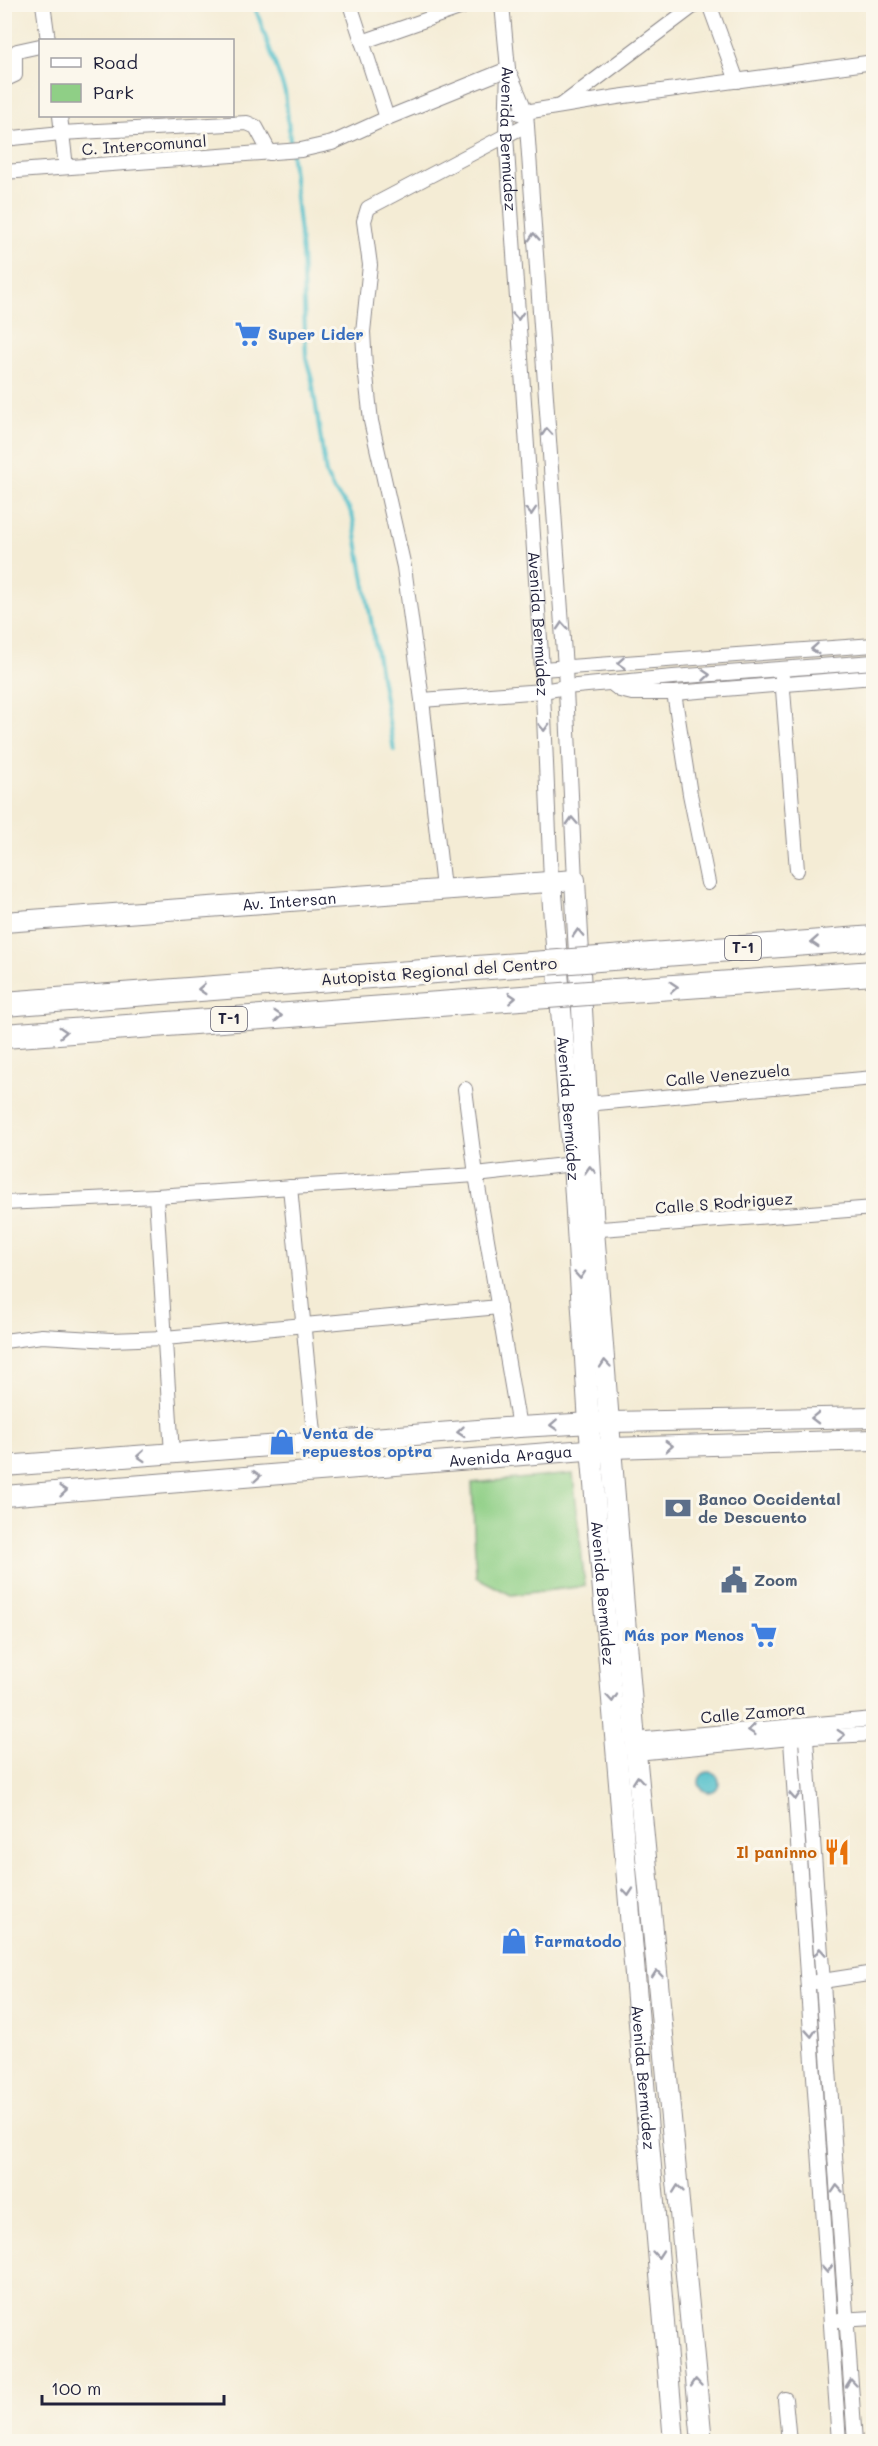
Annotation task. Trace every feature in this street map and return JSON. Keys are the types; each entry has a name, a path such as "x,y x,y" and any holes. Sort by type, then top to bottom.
{"highway":[{"name":"Autopista Regional del Centro","path":"4,1004 873,938"},
{"name":"Autopista Regional del Centro","path":"4,1036 873,973"}],"street":[{"path":"42,4 48,39"},
{"path":"350,4 387,118"},
{"path":"362,42 471,4"},
{"path":"502,4 507,69"},
{"path":"558,108 696,4"},
{"path":"709,4 736,81"},
{"path":"4,80 15,75 17,51 39,46"},
{"path":"443,888 422,700 404,567 371,421 363,332 370,266 364,221 368,208 506,135 526,118 558,108 617,97 873,62"},
{"name":"Avenida Bermúdez","path":"507,69 506,135 542,669 551,881 573,1164 585,1230 610,1422 601,1450 637,2005 674,2442"},
{"name":"Avenida Bermúdez","path":"507,69 526,118 565,668 586,1104 585,1230 589,1424 601,1450 635,1747 702,2442"},
{"name":"C. Intercomunal","path":"4,172 301,150 332,143 507,69"},
{"path":"507,115 526,118"},
{"path":"60,117 66,168"},
{"path":"4,139 247,123 256,127 270,153"},
{"path":"542,669 873,645"},
{"path":"422,700 873,662"},
{"path":"782,670 797,870"},
{"path":"610,683 620,690 632,693 675,693 873,677"},
{"path":"675,693 690,794 708,883"},
{"name":"Av. Intersan","path":"4,922 575,880"},
{"name":"Calle Venezuela","path":"586,1104 873,1078"},
{"path":"465,1089 476,1175 519,1427"},
{"path":"4,1203 156,1196 476,1175 573,1164"},
{"path":"290,1187 315,1443"},
{"path":"156,1196 172,1454"},
{"name":"Calle S Rodriguez","path":"585,1230 873,1208"},
{"path":"4,1341 42,1336 111,1340 165,1338 500,1307"},
{"name":"Avenida Aragua","path":"4,1466 519,1427 610,1422 873,1417"},
{"name":"Avenida Aragua","path":"4,1496 505,1456 601,1450 873,1440"},
{"name":"Calle Zamora","path":"635,1747 805,1731 873,1719"},
{"path":"805,1731 855,2442"},
{"name":"Calle Zamora","path":"805,1731 873,1734"},
{"path":"790,1732 839,2442"},
{"path":"808,1983 873,1973"},
{"path":"637,2005 660,2003"},
{"path":"831,2320 873,2318"},
{"path":"785,2400 789,2442"}],"green space":[{"path":"573,1474 585,1586 511,1595 476,1577 472,1483"}],"water":[{"path":"709,1772 716,1775 719,1782 716,1789 709,1792 702,1789 699,1782 702,1775"}],"waterway":[{"path":"254,4 285,92 302,254 306,358 312,380 326,474 334,491 349,508 353,518 394,750"}],"place":[{"name":"Super Lider","path":"248,334"},
{"name":"Venta de repuestos optra","path":"282,1442"},
{"name":"Banco Occidental de Descuento","path":"678,1508"},
{"name":"Zoom","path":"734,1580"},
{"name":"Más por Menos","path":"764,1635"},
{"name":"Il paninno","path":"837,1852"},
{"name":"Farmatodo","path":"514,1941"}]}
